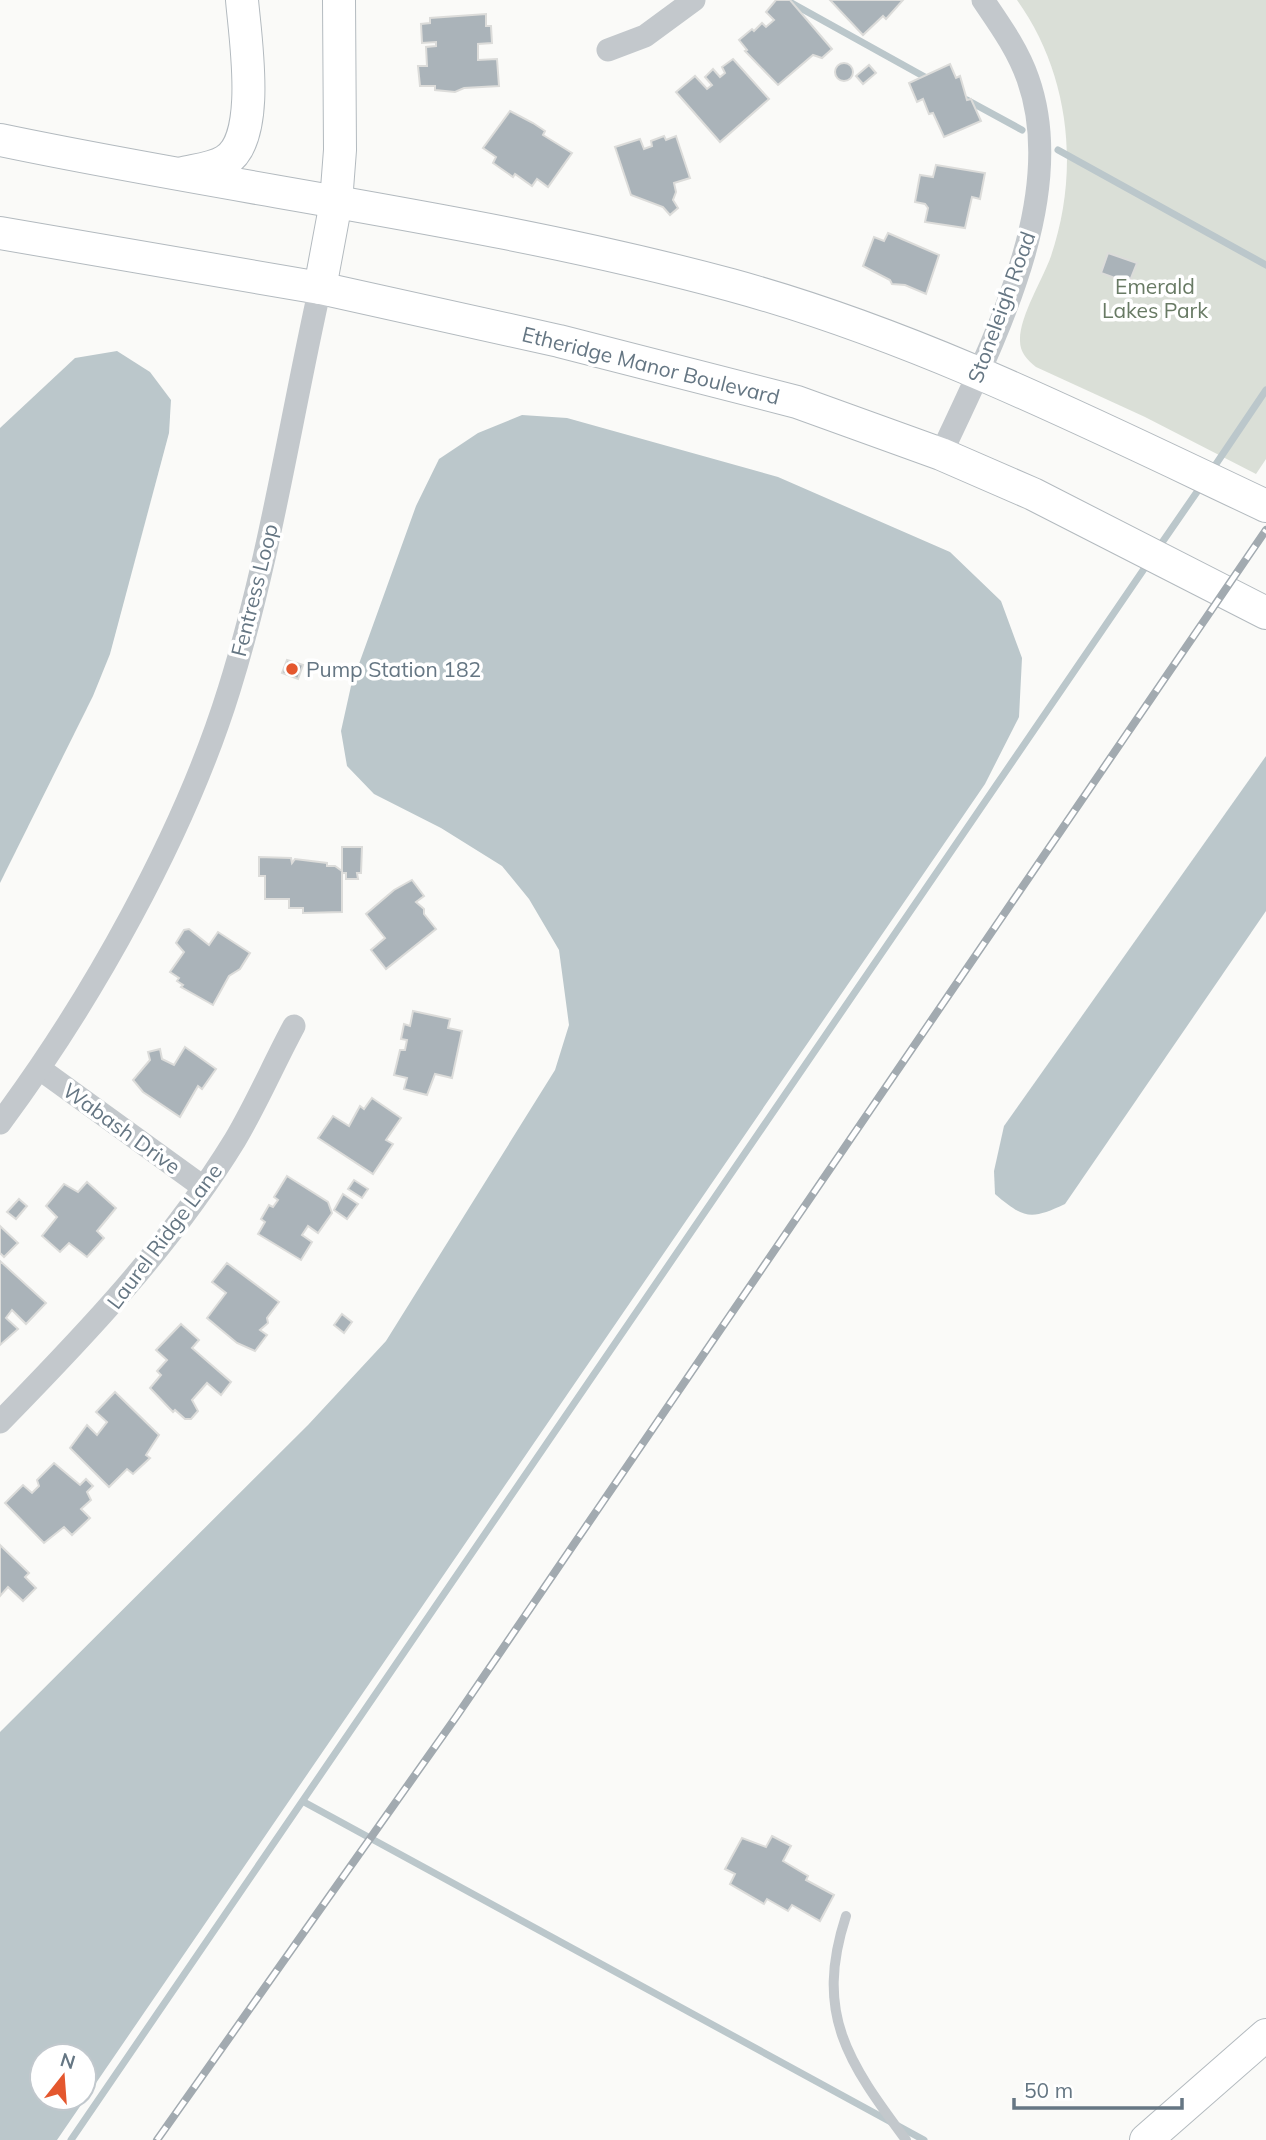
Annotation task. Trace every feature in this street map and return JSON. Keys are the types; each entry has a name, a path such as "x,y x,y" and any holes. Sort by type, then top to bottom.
{"main road":[{"path":"175,175 225,162 237,149 245,133 248,89 242,0"},
{"name":"Fentress Loop","path":"320,288 336,202 340,150 338,1"},
{"path":"0,140 175,175 578,247 733,286 832,316 978,373 1266,506"},
{"name":"Etheridge Manor Boulevard","path":"0,233 320,288 559,341 797,402 942,454 1033,494 1266,612"},
{"path":"1146,2140 1266,2035"}],"street":[{"path":"608,50 645,36 694,0"},
{"name":"Stoneleigh Road","path":"942,454 978,373 1017,273 1035,213 1041,165 1038,119 1028,78 1009,38 984,0"},
{"name":"Fentress Loop","path":"0,1123 40,1069 118,938 185,805 229,691 278,495 320,288"},
{"name":"Laurel Ridge Lane","path":"0,1422 103,1318 170,1236 236,1139 294,1026"},
{"name":"Wabash Drive","path":"40,1069 203,1187"}],"lane":[{"path":"846,1916 835,1950 832,1993 840,2036 863,2078 906,2140"}],"green space":[{"name":"Emerald Lakes Park","path":"1017,0 1266,0 1266,459 1256,474 1145,417 1036,367 1023,352 1020,341 1023,321 1051,256 1060,224 1067,157 1059,91 1049,59"}],"shaded area":[{"path":"117,351 150,372 171,400 169,433 110,654 93,696 0,883 0,428 75,358"},
{"path":"522,415 567,418 778,477 950,552 1001,601 1022,658 1019,717 985,784 98,2080 98,2042 28,2042 28,2112 76,2112 57,2140 0,2140 0,1732 308,1425 386,1341 555,1070 569,1025 559,950 529,899 502,866 441,828 374,794 347,766 341,731 351,686 416,506 439,459 478,433"},
{"path":"1266,756 1266,911 1065,1204 1036,1214 1013,1208 995,1194 994,1171 1004,1126"}],"building":[{"path":"776,0 790,0 832,49 822,58 813,55 778,85 745,51 747,50 739,40 762,23 766,27 774,20 766,12"},
{"path":"830,0 903,0 886,19 883,16 863,35"},
{"path":"486,14 486,26 491,26 492,43 478,44 478,60 497,59 499,86 464,88 455,92 435,90 435,86 420,86 418,66 427,66 426,47 436,46 436,42 422,43 421,24 430,23 430,18"},
{"path":"733,59 769,99 720,142 676,92 695,76 707,89 712,85 705,77 713,69 720,77 725,73 722,67"},
{"path":"844,63 850,66 853,72 850,78 844,81 838,78 835,72 838,66"},
{"path":"950,64 956,78 960,76 967,100 971,99 981,121 944,137 933,113 929,114 923,99 917,102 909,83"},
{"path":"869,65 876,73 863,84 856,76"},
{"path":"510,111 545,131 543,135 572,153 548,187 537,179 532,186 515,174 513,177 493,163 496,157 483,148"},
{"path":"664,136 666,140 676,136 690,178 674,183 676,192 673,200 678,208 670,215 663,207 631,195 615,147 640,139 644,149 652,146 651,141"},
{"path":"936,165 985,173 980,199 972,197 965,228 925,222 928,208 925,204 915,202 920,175 933,177"},
{"path":"888,233 939,255 926,294 905,285 892,284 890,280 863,266 874,237 884,241"},
{"path":"1108,253 1137,263 1129,283 1101,273"},
{"name":"Pump Station 182","path":"287,660 303,665 298,679 282,673"},
{"path":"342,847 362,847 361,873 357,873 358,879 346,879 346,873 342,873 342,912 303,913 303,908 289,908 289,899 265,899 265,876 259,876 259,857 291,858 292,863 295,859 327,863 327,866 335,866 342,871"},
{"path":"412,880 424,896 416,902 424,909 424,914 436,929 386,969 371,950 385,938 366,914 394,890"},
{"path":"189,929 209,945 218,932 250,953 240,969 229,976 213,1005 181,987 183,985 177,981 179,978 170,972 184,952 176,943 184,930"},
{"path":"413,1011 450,1019 448,1028 462,1031 452,1078 435,1074 427,1095 404,1089 407,1078 394,1075 400,1050 405,1050 407,1040 401,1039 404,1024 410,1026"},
{"path":"185,1047 216,1069 202,1089 198,1086 180,1117 143,1092 133,1080 150,1060 148,1052 160,1049 162,1059 174,1065"},
{"path":"372,1098 401,1118 386,1140 393,1144 373,1174 318,1138 333,1116 349,1126 360,1106 364,1109"},
{"path":"287,1176 328,1202 332,1213 318,1233 308,1226 302,1235 312,1242 301,1260 258,1234 265,1222 261,1219 269,1205 273,1207 278,1200 274,1197"},
{"path":"354,1180 368,1189 362,1198 348,1189"},
{"path":"87,1182 116,1208 97,1231 104,1238 87,1257 69,1243 60,1252 42,1236 57,1217 46,1206 64,1184 78,1192"},
{"path":"343,1194 358,1204 347,1219 334,1210"},
{"path":"19,1199 27,1206 16,1219 7,1212"},
{"path":"0,1226 18,1243 4,1257 0,1253"},
{"path":"0,1261 46,1303 26,1324 12,1310 6,1318 18,1329 0,1345"},
{"path":"227,1263 279,1302 267,1318 268,1323 260,1330 267,1335 255,1351 237,1343 207,1318 226,1293 212,1282"},
{"path":"342,1314 352,1322 344,1333 334,1325"},
{"path":"181,1324 199,1340 192,1348 231,1382 221,1395 207,1383 192,1400 198,1411 191,1419 185,1419 175,1410 173,1412 150,1388 161,1375 157,1371 167,1360 156,1350"},
{"path":"115,1392 159,1435 146,1455 150,1458 133,1474 127,1469 109,1487 70,1448 87,1425 97,1435 107,1422 96,1412"},
{"path":"54,1463 80,1485 86,1479 93,1486 87,1492 91,1500 81,1509 90,1518 72,1535 64,1527 44,1543 5,1503 23,1485 32,1493 39,1486 37,1480"},
{"path":"0,1545 29,1573 25,1577 36,1588 23,1601 8,1587 0,1596"},
{"path":"772,1836 791,1846 783,1861 808,1876 806,1880 834,1895 820,1921 792,1905 788,1911 767,1899 764,1904 730,1884 735,1874 725,1869 742,1838 766,1847"}],"waterway":[{"path":"786,0 932,81"},
{"path":"967,100 1022,130"},
{"path":"1058,150 1266,265"},
{"path":"1214,467 1266,390"},
{"path":"1161,544 1199,489"},
{"path":"71,2140 1146,566"},
{"path":"304,1802 924,2140"}],"railway":[{"path":"157,2140 456,1717 1266,530"}],"place":[{"name":"Pump Station 182","path":"292,669"}]}
